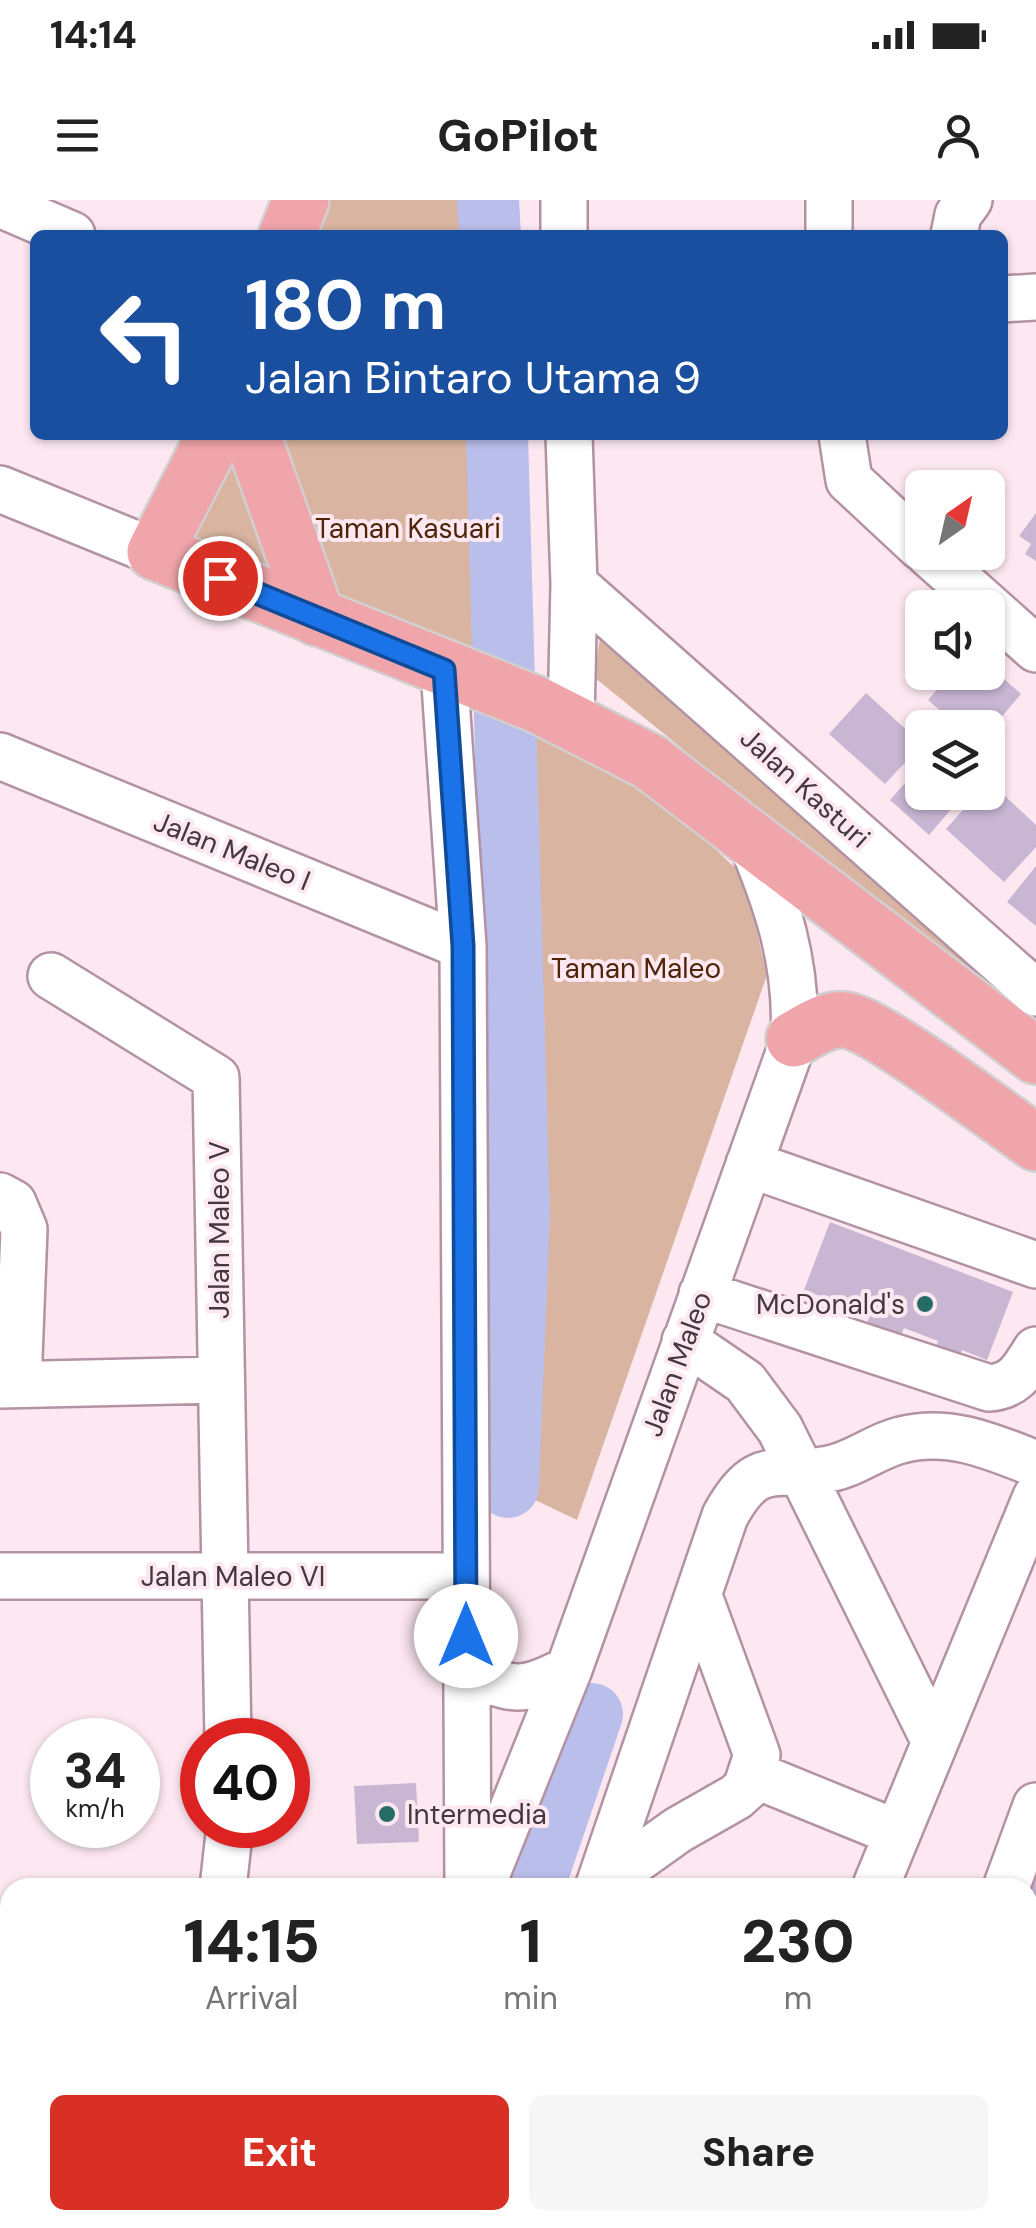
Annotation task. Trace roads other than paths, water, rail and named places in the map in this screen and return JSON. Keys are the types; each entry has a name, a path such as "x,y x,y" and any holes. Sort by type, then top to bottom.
{"main road":[{"path":"289,230 301,200"},
{"path":"212,440 155,552 554,713 650,762 1036,1056"},
{"path":"254,440 317,618"},
{"path":"876,1034 882,995 898,978 921,969"},
{"path":"794,1039 825,1022 846,1020 876,1034 1036,1142"}],"street":[{"path":"564,200 564,230"},
{"path":"829,200 829,230"},
{"path":"0,204 54,219"},
{"path":"1008,299 1036,298"},
{"path":"554,713 574,584 568,440"},
{"path":"843,440 849,480 905,532"},
{"path":"0,488 155,552"},
{"path":"947,570 1036,649"},
{"name":"Jalan Kasturi","path":"574,584 1036,993"},
{"path":"455,674 463,946 468,1878"},
{"name":"Jalan Maleo I","path":"0,756 463,946"},
{"name":"Jalan Maleo","path":"485,1878 569,1669 794,1039 796,993 790,950 776,902 748,834"},
{"name":"Jalan Maleo V","path":"51,976 216,1078 227,1718"},
{"path":"749,1164 1036,1265"},
{"path":"0,1196 13,1203 24,1228 9,1384 220,1380"},
{"path":"702,1294 989,1388 1006,1387 1022,1374 1036,1350"},
{"path":"685,1341 744,1382 780,1428 796,1470 935,1742"},
{"path":"602,1878 700,1599 725,1516 736,1494 775,1470 840,1466 900,1440 926,1436 986,1444 1036,1464"},
{"path":"879,1878 1036,1497"},
{"name":"Jalan Maleo VI","path":"0,1576 466,1576"},
{"path":"612,1878 678,1830 736,1798 752,1774 756,1755 700,1599"},
{"path":"466,1666 493,1683 516,1689 539,1685 569,1669"},
{"path":"752,1774 897,1833"},
{"path":"1010,1878 1036,1806"},
{"path":"224,1878 227,1848"}],"waterway":[{"path":"488,200 490,230"},
{"path":"497,440 519,1214 508,1487"},
{"path":"536,1878 592,1714"}],"place":[{"name":"McDonald's","path":"925,1304"},
{"name":"Intermedia","path":"387,1814"}],"park label":[{"name":"Taman Kasuari","path":"408,528"},
{"name":"Taman Maleo","path":"636,968"}]}
